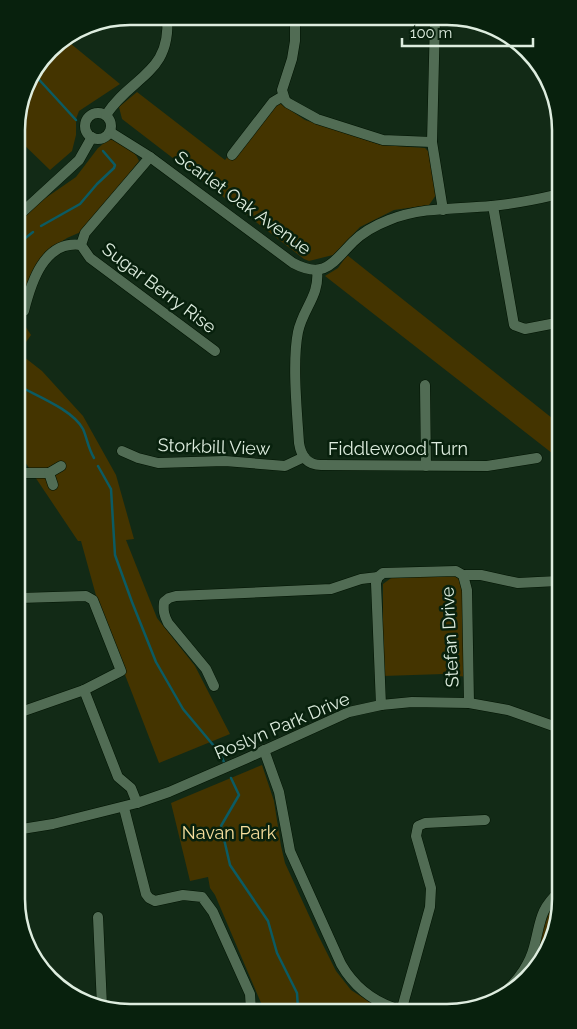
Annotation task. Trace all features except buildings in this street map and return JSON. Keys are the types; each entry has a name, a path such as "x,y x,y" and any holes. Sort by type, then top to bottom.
{"street":[{"path":"106,115 121,96 156,66 163,52 168,25"},
{"path":"295,25 292,59 283,85 283,96 288,103 318,119 383,140 432,142"},
{"path":"435,25 432,142 443,210"},
{"path":"232,155 273,102 283,96"},
{"path":"102,113 106,115 112,125 110,132 103,138 92,137 86,129 87,120 93,114 102,113"},
{"name":"Scarlet Oak Avenue","path":"110,132 150,157 293,264 306,269 318,270 334,263 362,234 406,214 493,206 552,196"},
{"path":"25,210 79,160 92,137"},
{"name":"Sugar Berry Rise","path":"150,157 85,233 81,245 90,258 215,351"},
{"path":"493,206 514,325 525,329 552,324"},
{"path":"25,308 34,277 46,259 63,246 81,245"},
{"name":"Fiddlewood Turn","path":"318,270 318,288 303,316 296,347 299,443 304,457 310,463 315,465 487,466 538,458"},
{"path":"425,385 426,466"},
{"name":"Storkbill View","path":"122,451 138,458 158,463 226,461 285,466 304,457"},
{"path":"25,474 48,473 61,466"},
{"path":"48,473 53,485"},
{"name":"Stefan Drive","path":"214,686 206,670 168,623 164,615 164,602 169,598 176,596 331,589 384,573 456,571 463,575 467,590 470,703"},
{"path":"463,575 481,574 518,583 552,582"},
{"path":"378,576 376,583 381,705"},
{"path":"25,598 86,596 93,600 121,671 84,690 25,711"},
{"path":"84,690 118,777 132,788 137,803"},
{"name":"Roslyn Park Drive","path":"25,829 124,808 209,775 349,712 381,705 412,702 470,703 508,710 552,726"},
{"path":"264,750 280,792 290,851 341,964 350,979 360,989 386,1004"},
{"path":"124,808 146,894 155,901 183,895 202,896 213,912 250,994 251,1004"},
{"path":"403,1004 430,907 431,888 416,836 418,826 425,823 485,820"},
{"path":"522,971 534,949 541,917 552,898"},
{"path":"98,917 102,1000"}],"green space":[{"path":"71,44 120,84 79,111 76,119 76,135 72,151 50,170 25,146 26,117 31,97 39,78 51,61"},
{"path":"137,92 225,160 269,105 278,102 305,120 381,145 425,148 432,155 436,195 429,205 394,210 360,227 333,255 309,261 122,119 119,107"},
{"path":"109,139 119,142 134,153 139,161 83,231 67,238 45,252 25,291 25,212 76,177 98,148"},
{"path":"347,255 552,418 552,453 325,276 338,268"},
{"path":"25,326 31,335 25,344"},
{"path":"25,358 42,371 83,416 116,475 134,539 126,540 157,618 195,666 230,734 159,763 100,610 81,541 78,541 25,462"},
{"path":"453,575 463,582 467,677 444,674 383,676 383,584 394,576"},
{"name":"Navan Park","path":"262,765 274,801 285,863 318,935 336,971 351,990 373,1004 261,1004 215,895 210,888 208,877 190,881 171,803"},
{"path":"551,909 544,939 535,956 547,919"}],"waterway":[{"path":"38,79 76,120"},
{"path":"84,129 87,132"},
{"path":"41,226 80,204 114,168 115,165 103,151"},
{"path":"25,238 33,232"},
{"path":"25,389 63,410 78,422 83,429 94,458"},
{"path":"98,466 111,489 115,555 156,662 183,709 219,752 225,764"},
{"path":"231,778 239,795 221,826 230,865 268,921 277,953 297,993 298,1004"}]}
